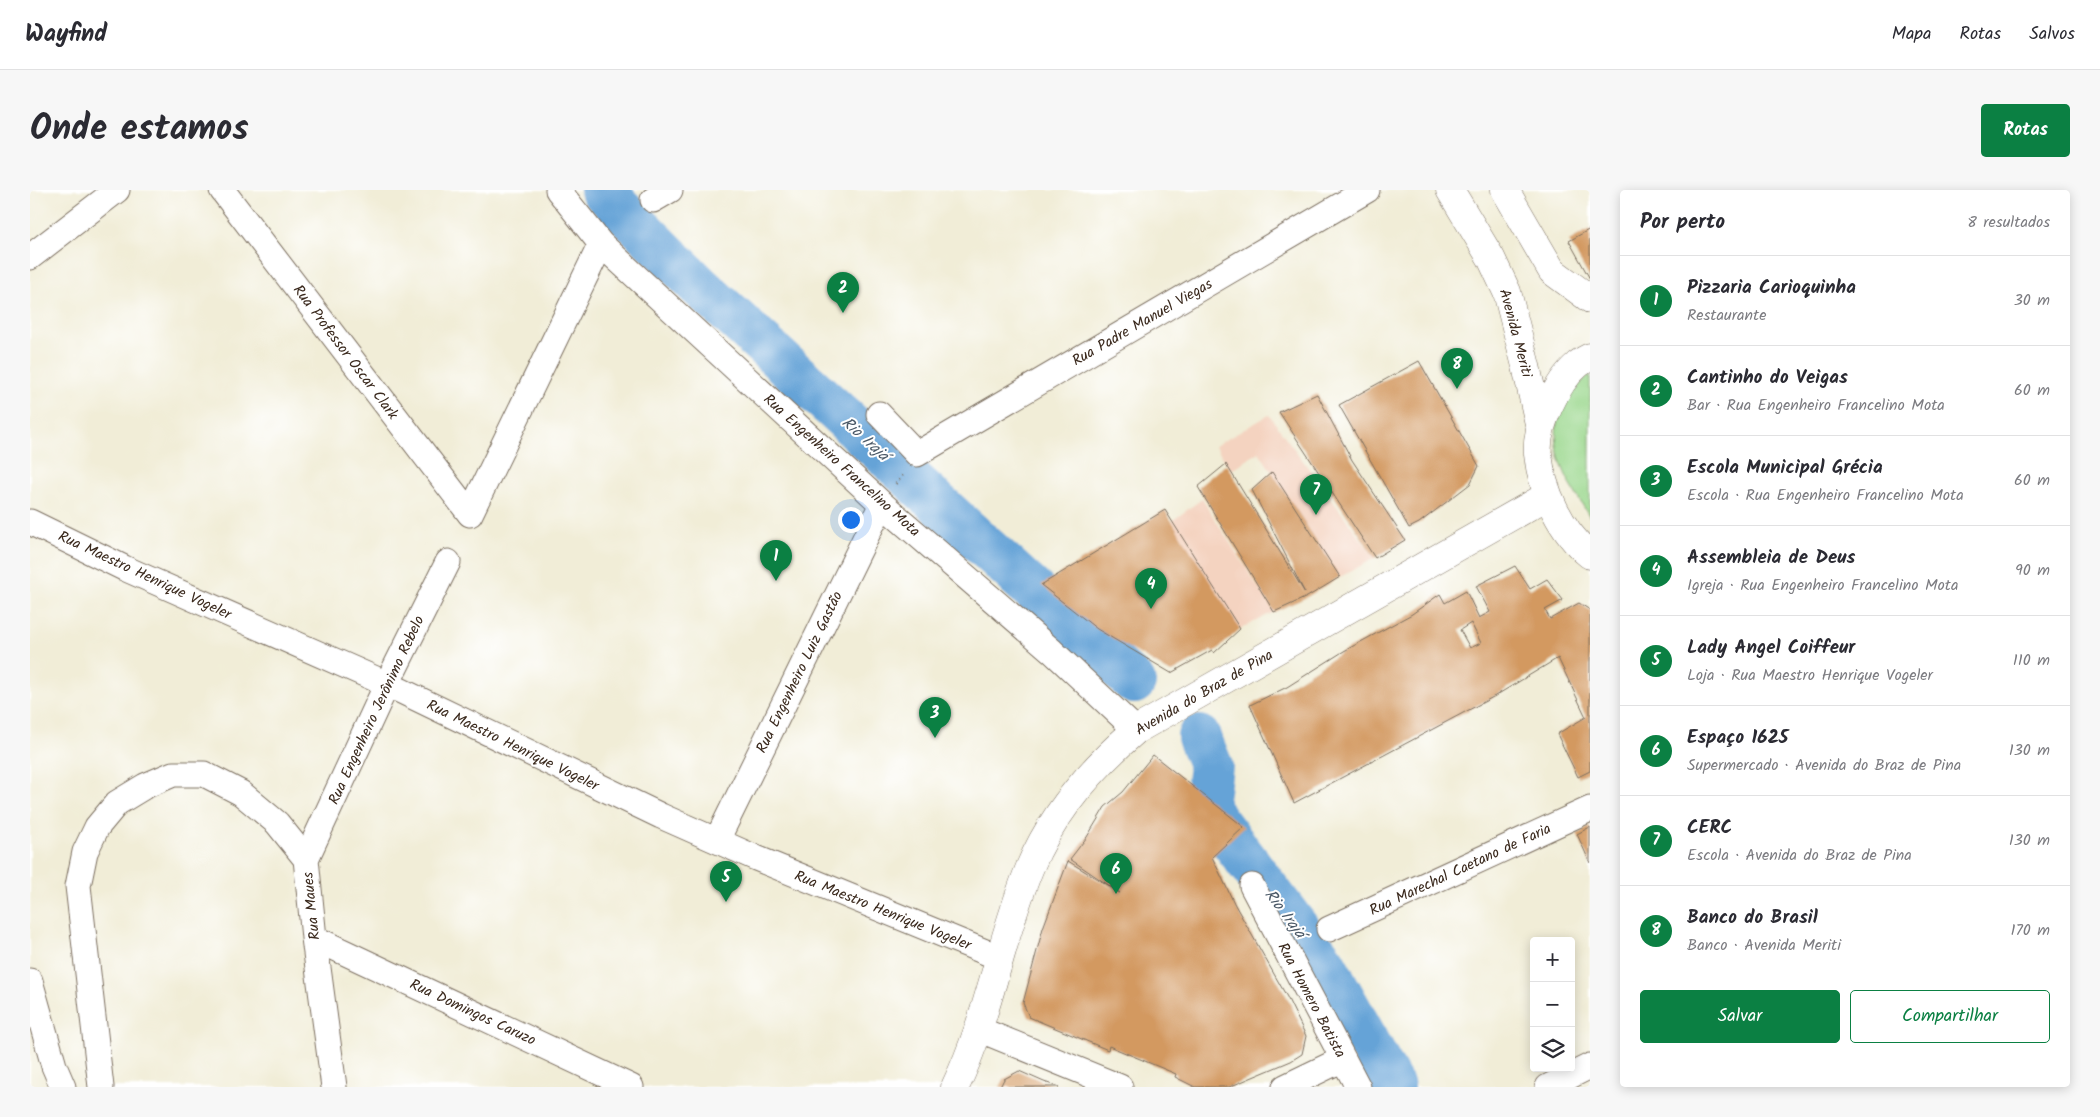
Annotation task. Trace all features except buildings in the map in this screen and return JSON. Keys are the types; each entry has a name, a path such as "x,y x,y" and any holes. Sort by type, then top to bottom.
{"street":[{"path":"30,257 117,190"},
{"name":"Rua Professor Oscar Clark","path":"222,190 470,514 601,244"},
{"name":"Rua Engenheiro Francelino Mota","path":"558,190 601,244 888,495 1136,730"},
{"name":"Rua Padre Manuel Viegas","path":"911,463 1367,190"},
{"name":"Avenida Meriti","path":"1450,190 1491,258 1507,292 1540,428"},
{"path":"1504,190 1552,270 1590,299"},
{"path":"1590,357 1577,364 1558,388 1540,428 1538,453 1547,496 1567,529 1590,555"},
{"path":"879,414 911,463"},
{"name":"Rua Engenheiro Luiz Gastão","path":"717,840 888,495"},
{"name":"Avenida do Braz de Pina","path":"955,1087 965,1066 978,1029 1015,907 1031,865 1052,825 1076,789 1104,757 1136,730 1547,496"},
{"path":"30,501 35,524"},
{"name":"Rua Maestro Henrique Vogeler","path":"35,524 124,568 387,684 661,816 1000,958"},
{"name":"Rua Engenheiro Jerônimo Rebelo","path":"306,859 387,684 448,562"},
{"name":"Rua Maues","path":"101,1087 78,886 84,852 97,827 117,803 144,786 173,774 204,774 241,793 277,823 306,859 314,938 334,1087"},
{"name":"Rua Marechal Caetano de Faria","path":"1329,929 1590,809"},
{"name":"Rua Homero Batista","path":"1252,886 1358,1087"},
{"name":"Rua Domingos Caruzo","path":"314,938 631,1087"},
{"path":"30,981 54,1066 63,1087"},
{"path":"978,1029 1120,1087"},
{"path":"1284,1087 1343,1059"},
{"path":"1548,1087 1590,1066"}],"path":[{"path":"888,495 911,463"}],"shaded area":[{"path":"1269,415 1375,558 1340,577 1259,452 1231,470 1215,446"},
{"path":"1202,499 1274,612 1240,629 1172,521"}],"green space":[{"path":"1590,374 1590,517 1565,473 1560,461 1556,437 1559,408 1577,385"}],"waterway":[{"name":"Rio Irajá","path":"602,190 699,286 1134,682"},
{"name":"Rio Irajá","path":"1199,737 1211,766 1206,807 1324,963 1393,1087"}],"place":[{"name":"Cantinho do Veigas","path":"843,313"},
{"name":"Banco do Brasil","path":"1457,389"},
{"name":"CERC","path":"1316,515"},
{"name":"Pizzaria Carioquinha","path":"776,581"},
{"name":"Assembleia de Deus","path":"1151,609"},
{"name":"Escola Municipal Grécia","path":"935,738"},
{"name":"Espaço 1625","path":"1116,894"},
{"name":"Lady Angel Coiffeur","path":"726,902"}]}
